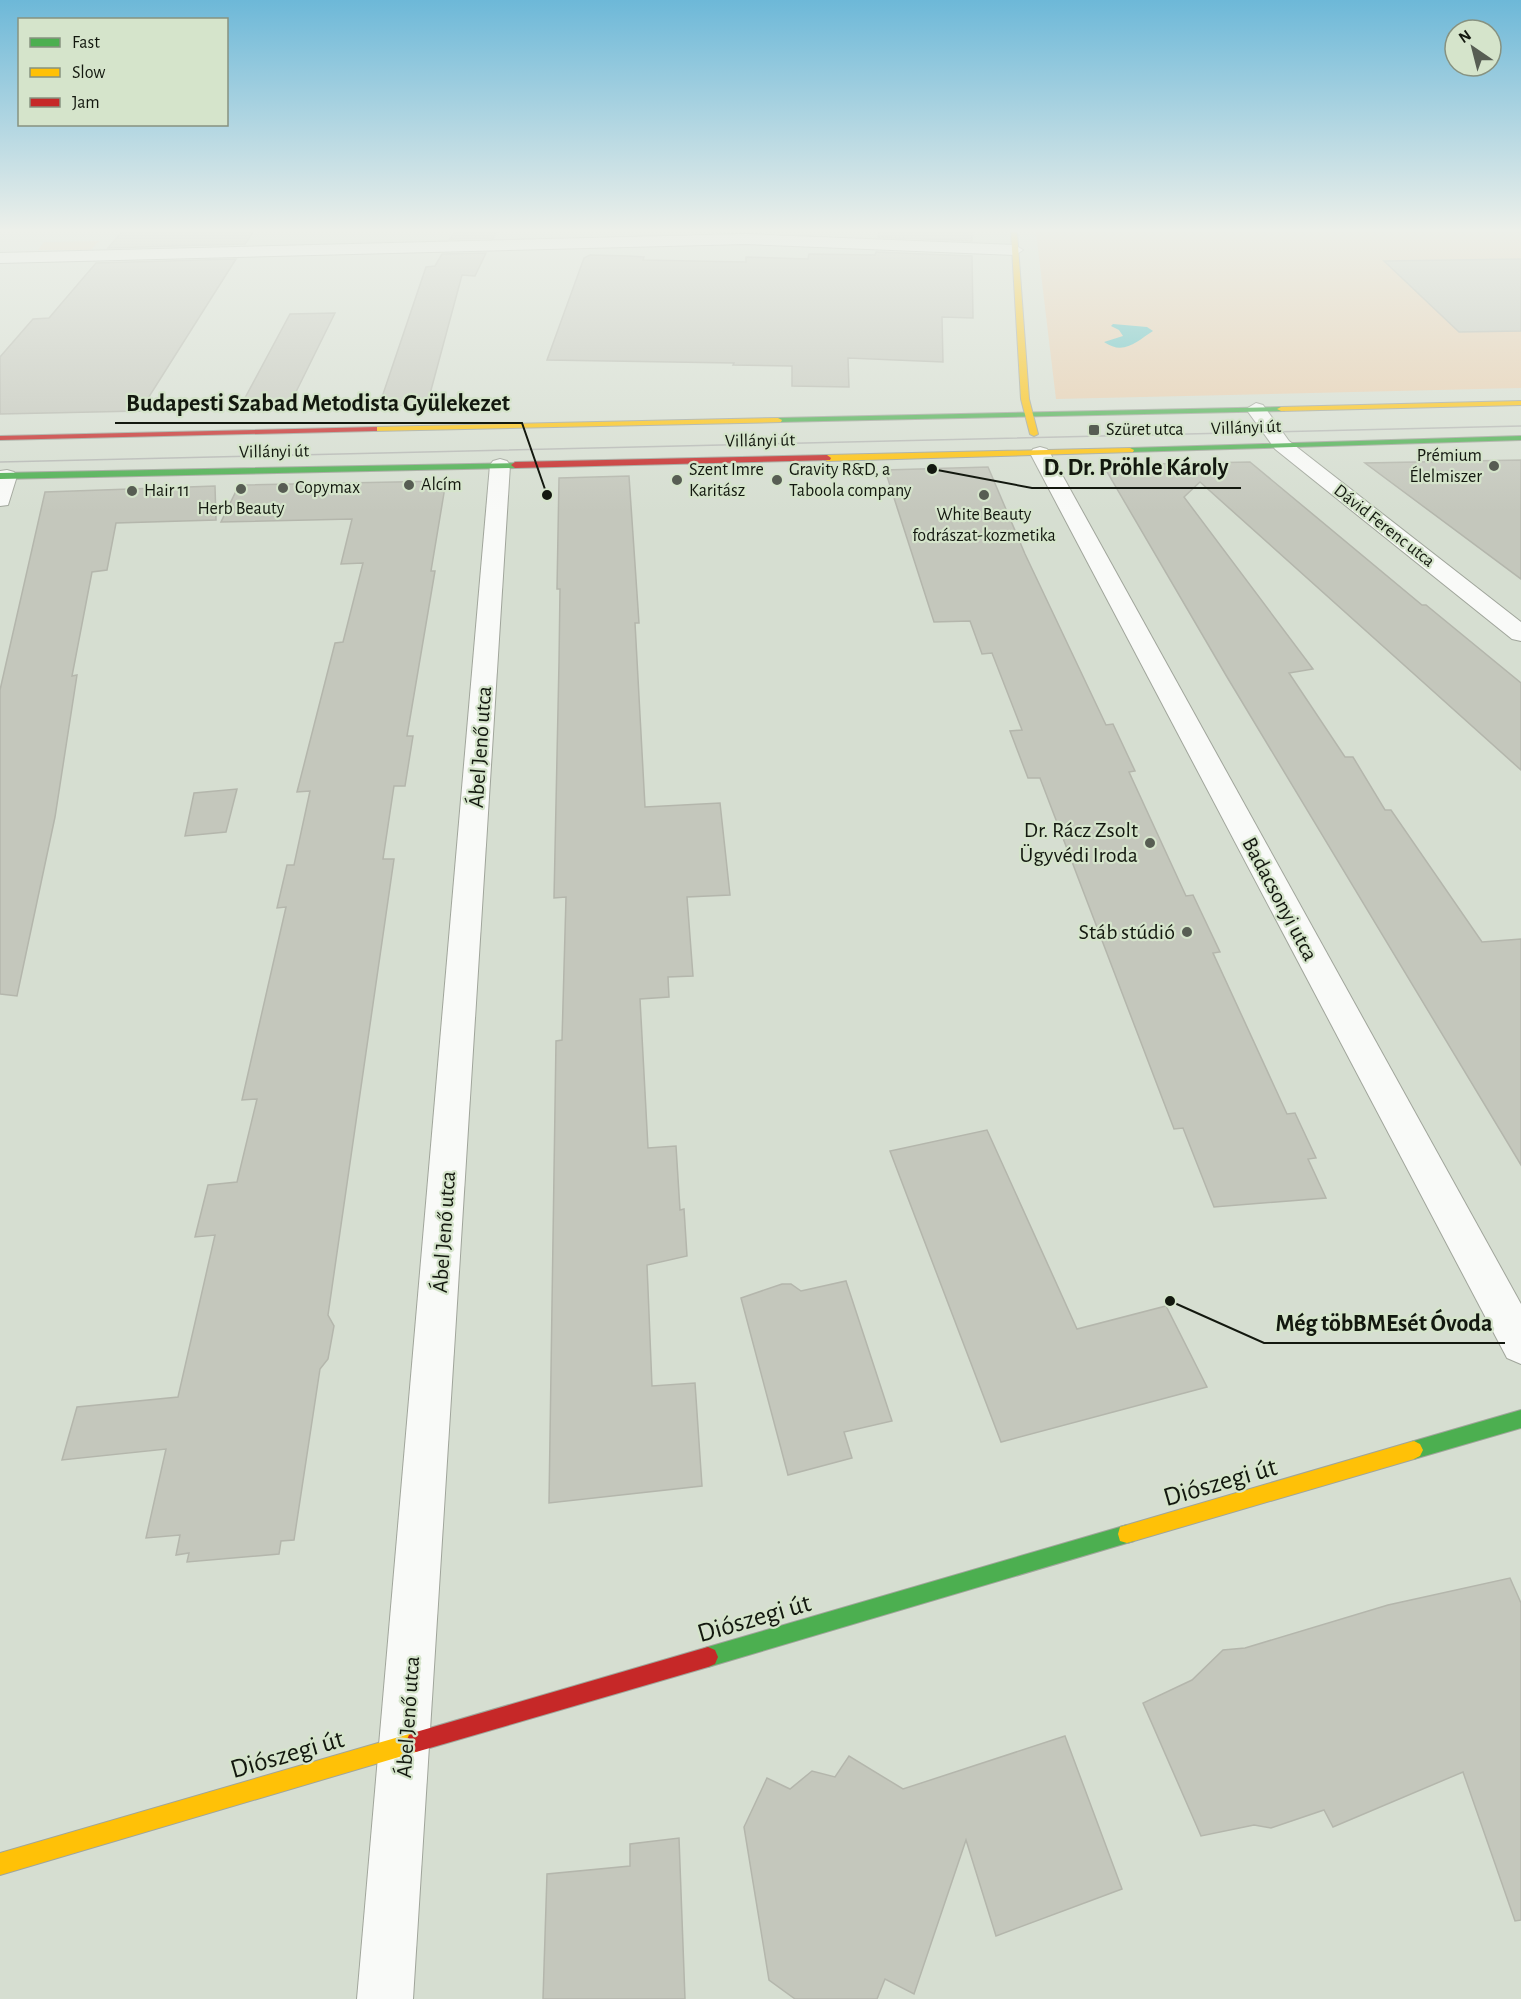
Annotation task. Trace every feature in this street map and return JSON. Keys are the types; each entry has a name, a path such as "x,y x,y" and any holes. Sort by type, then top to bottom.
{"street":[{"path":"1021,325 1027,413 1040,453"},
{"name":"Villányi út","path":"0,438 1521,403"},
{"name":"Dávid Ferenc utca","path":"1256,409 1282,445 1521,634"},
{"name":"Villányi út","path":"4,476 1040,453 1521,438"},
{"name":"Badacsonyi utca","path":"1040,453 1521,1344"},
{"name":"Ábel Jenő utca","path":"385,1999 406,1744 500,465"},
{"path":"0,500 4,476"},
{"name":"Diószegi út","path":"0,1864 1521,1419"}],"shaded area":[{"path":"1047,325 1521,325 1521,388 1056,399"}],"water":[{"path":"1111,326 1147,327 1153,331 1130,346 1118,348 1104,342 1123,336 1119,330"}],"building":[{"path":"28,325 194,325 140,411 0,414 0,357"},
{"path":"284,325 329,325 288,408 239,409"},
{"path":"406,325 448,325 427,405 379,406"},
{"path":"560,325 942,325 943,362 848,358 849,387 792,386 792,366 547,360"},
{"path":"1452,325 1521,325 1521,331 1459,332"},
{"path":"1521,460 1521,579 1365,463"},
{"path":"1250,462 1422,605 1426,605 1521,683 1521,770 1200,482 1184,497 1313,669 1289,673 1345,757 1353,757 1385,810 1391,810 1482,942 1521,939 1521,1165 1227,677 1103,465"},
{"path":"988,467 1025,554 1106,725 1113,724 1135,771 1129,772 1186,896 1193,895 1220,952 1213,953 1287,1114 1295,1113 1316,1158 1308,1159 1326,1198 1214,1207 1183,1128 1174,1129 1040,778 1028,778 1010,731 1022,730 992,653 982,654 970,621 934,622 885,470"},
{"path":"629,476 639,623 635,623 645,807 720,803 730,895 687,897 693,976 668,977 669,997 640,999 648,1148 676,1146 680,1210 684,1209 687,1256 647,1265 652,1386 695,1383 702,1486 549,1503 556,1041 562,1040 566,897 554,898 560,589 557,589 559,478"},
{"path":"446,481 431,571 435,571 407,736 413,736 405,786 394,786 383,859 394,859 328,1315 334,1326 328,1359 320,1369 294,1540 281,1541 279,1554 187,1562 189,1553 176,1555 180,1535 146,1538 166,1449 62,1460 77,1407 178,1397 215,1235 195,1237 208,1185 237,1182 257,1099 242,1100 286,907 277,908 287,865 294,865 310,791 297,792 335,643 343,642 363,563 341,564 352,519 221,522 239,485"},
{"path":"215,486 216,520 116,523 107,570 92,572 72,676 77,675 55,817 17,996 0,994 0,690 45,492"},
{"path":"237,789 226,832 185,836 194,793"},
{"path":"987,1130 1077,1329 1166,1306 1207,1387 1001,1442 890,1151"},
{"path":"846,1281 892,1421 844,1432 852,1458 788,1475 741,1298 782,1284 791,1284 801,1291"},
{"path":"1510,1578 1521,1603 1521,1920 1515,1921 1463,1772 1333,1827 1324,1810 1271,1828 1254,1825 1201,1836 1143,1703 1192,1680 1223,1650 1245,1648 1388,1605"},
{"path":"1065,1736 1122,1889 996,1936 966,1840 914,1994 885,1979 877,1999 795,1999 769,1980 744,1827 767,1778 790,1789 812,1771 835,1777 849,1756 903,1789"},
{"path":"679,1838 685,1999 543,1999 547,1874 630,1866 630,1844"}],"tram line":[{"path":"0,462 1521,426"}],"traffic: fast":[{"path":"778,420 1281,409"},
{"path":"1130,450 1521,438"},
{"path":"0,476 515,465"},
{"path":"1414,1450 1521,1419"},
{"path":"708,1657 1127,1534"}],"traffic: slow":[{"path":"1020,325 1025,399 1034,434"},
{"path":"1281,409 1521,403"},
{"path":"374,429 778,420"},
{"path":"827,458 1130,450"},
{"path":"1127,1534 1414,1450"},
{"path":"0,1864 416,1742"}],"traffic: jam":[{"path":"0,438 374,429"},
{"path":"515,465 827,458"},
{"path":"416,1742 708,1657"}],"place":[{"name":"Szüret utca","path":"1094,430"},
{"name":"Prémium Élelmiszer","path":"1494,466"},
{"name":"D. Dr. Pröhle Károly","path":"932,469"},
{"name":"Szent Imre Karitász","path":"677,480"},
{"name":"Gravity R&D, a Taboola company","path":"777,480"},
{"name":"Alcím","path":"409,485"},
{"name":"Copymax","path":"283,488"},
{"name":"Herb Beauty","path":"241,489"},
{"name":"Hair 11","path":"132,491"},
{"name":"Budapesti Szabad Metodista Gyülekezet","path":"547,495"},
{"name":"White Beauty fodrászat-kozmetika","path":"984,495"},
{"name":"Dr. Rácz Zsolt Ügyvédi Iroda","path":"1150,843"},
{"name":"Stáb stúdió","path":"1187,932"},
{"name":"Még töbBMEsét Óvoda","path":"1170,1301"}]}
